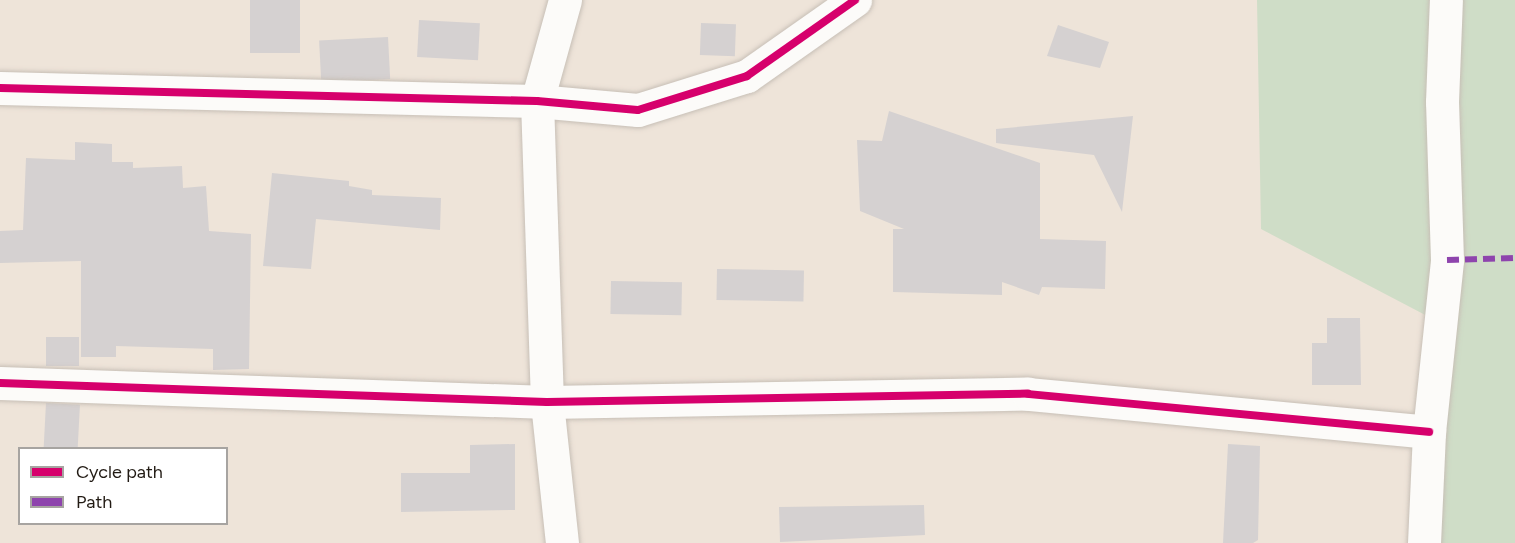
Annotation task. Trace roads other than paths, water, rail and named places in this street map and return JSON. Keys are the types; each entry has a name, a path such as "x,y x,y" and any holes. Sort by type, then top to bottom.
{"street":[{"path":"562,543 547,402 537,101 565,0"},
{"path":"0,88 537,101 638,110 747,76 855,0"},
{"path":"1424,543 1429,432 1447,260 1442,102 1446,0"},
{"path":"0,383 547,402 1028,394 1429,432"}]}
